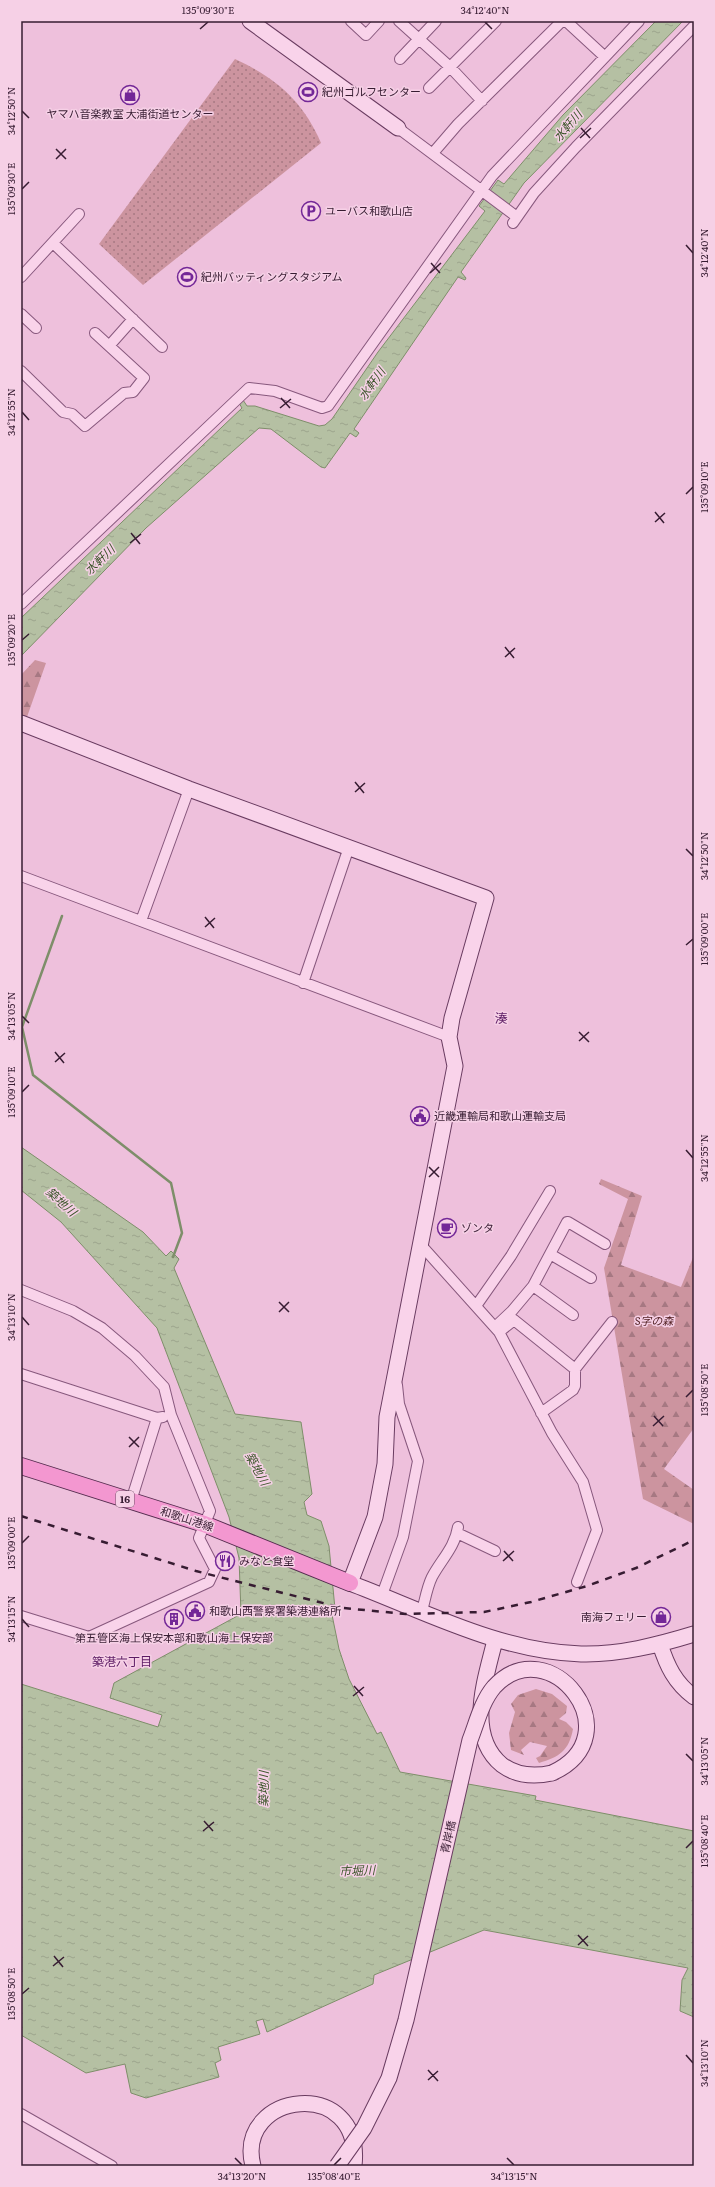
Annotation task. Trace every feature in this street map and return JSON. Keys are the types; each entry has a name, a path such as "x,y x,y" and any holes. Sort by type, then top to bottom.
{"main road":[{"name":"和歌山港線","path":"21,1466 204,1524 344,1580"}],"street":[{"path":"250,21 485,192 515,220 534,194 576,147 694,26"},
{"path":"351,21 366,35 379,21"},
{"path":"399,21 450,67 482,101"},
{"path":"400,59 436,21"},
{"path":"429,88 496,21"},
{"path":"433,153 482,101 562,21"},
{"path":"566,21 606,57"},
{"path":"21,604 249,388 275,391 322,408 328,406 485,192 492,176 639,21"},
{"path":"21,277 79,214"},
{"path":"53,243 162,347"},
{"path":"21,314 36,328"},
{"path":"109,346 133,319"},
{"path":"21,371 63,412 72,414 85,426 124,393 133,392 144,378 95,333"},
{"path":"21,722 189,789 486,898 452,1018 449,1037 455,1066 387,1417 386,1464 375,1517 344,1580 495,1640 538,1650 582,1654 613,1653 660,1644 694,1634"},
{"path":"141,921 189,789"},
{"path":"303,983 350,847"},
{"path":"21,876 449,1037"},
{"path":"476,1306 511,1256 550,1191"},
{"path":"497,1329 533,1286 568,1222 606,1244"},
{"path":"421,1246 497,1329 541,1413 583,1482 597,1527 577,1582"},
{"path":"550,1254 591,1278"},
{"path":"533,1286 573,1315"},
{"path":"21,1290 73,1311 102,1328 135,1356 164,1387 171,1415 210,1511 199,1538 215,1569 209,1582 89,1637 21,1616"},
{"path":"497,1329 514,1320 575,1368"},
{"path":"541,1413 573,1390 575,1386 575,1368 612,1322"},
{"path":"382,1595 403,1537 418,1461 399,1404 396,1373"},
{"path":"21,1374 157,1418 171,1415"},
{"path":"131,1501 157,1418"},
{"path":"422,1611 431,1580 438,1567 448,1556 457,1530 495,1551"},
{"name":"青岸橋","path":"337,2166 364,2128 390,2078 406,2020 470,1740 477,1720 488,1695 509,1676 518,1672 537,1670 546,1672 564,1680 577,1694 585,1712 587,1729 580,1751 570,1763 552,1773 534,1776 512,1771 499,1762 486,1743 482,1728 482,1696 495,1640"},
{"path":"660,1644 667,1664 676,1680 694,1697"},
{"path":"253,2166 251,2150 256,2132 272,2113 282,2107 306,2102 318,2104 331,2109 342,2119 352,2137 354,2166"},
{"path":"21,2114 112,2166"}],"green space":[{"name":"紀州ゴルフセンター","path":"235,59 263,74 287,92 306,115 321,143 143,285 99,244"},
{"path":"35,660 46,663 27,717 21,715 21,675"},
{"name":"S字の森","path":"601,1179 642,1196 621,1265 681,1287 694,1255 694,1428 664,1469 694,1490 694,1524 643,1499 604,1268 628,1199 599,1184"},
{"path":"536,1689 552,1694 567,1706 566,1713 559,1719 566,1722 573,1729 569,1743 562,1752 539,1763 536,1758 540,1756 547,1746 530,1742 521,1750 524,1755 511,1750 509,1733 515,1712 511,1704 518,1695"}],"water":[{"name":"水軒川","path":"656,21 683,21 524,183 461,272 466,278 465,280 458,277 354,429 359,433 356,437 350,433 325,468 321,467 271,429 259,428 146,528 21,656 21,618 242,408 239,403 243,400 247,406 255,406 319,426 325,425 332,419 378,352 485,211 479,206 498,180 504,184 563,115"},
{"path":"21,1147 143,1232 166,1256 171,1251 179,1259 174,1268 235,1414 301,1422 312,1494 304,1502 307,1515 321,1521 329,1546 335,1609 331,1610 339,1649 349,1679 377,1734 381,1732 400,1772 536,1796 535,1800 694,1831 694,2017 680,2011 682,1980 688,1968 484,1930 374,1975 373,1984 267,2032 263,2019 256,2021 260,2034 218,2047 221,2060 215,2063 219,2077 146,2098 131,2093 125,2064 86,2073 21,2035 21,1684 158,1727 162,1715 110,1698 114,1683 241,1614 239,1558 229,1517 157,1328 61,1222 21,1190"}],"waterway":[{"path":"62,916 22,1027 33,1075 171,1183 182,1233 173,1257"}],"railway":[{"path":"21,1516 196,1571 235,1581 343,1608 406,1614 484,1612 531,1602 587,1586 636,1568 694,1540"}],"place":[{"name":"紀州ゴルフセンター","path":"308,92"},
{"name":"ヤマハ音楽教室 大浦街道センター","path":"130,95"},
{"name":"ユーバス和歌山店","path":"311,211"},
{"name":"紀州バッティングスタジアム","path":"187,277"},
{"name":"近畿運輸局和歌山運輸支局","path":"420,1116"},
{"name":"ゾンタ","path":"447,1228"},
{"name":"みなと食堂","path":"225,1561"},
{"name":"和歌山西警察署築港連絡所","path":"195,1611"},
{"name":"南海フェリー","path":"661,1617"},
{"name":"第五管区海上保安本部和歌山海上保安部","path":"174,1619"}],"district":[{"name":"湊","path":"501,1018"},
{"name":"築港六丁目","path":"122,1662"}],"water label":[{"name":"築地川","path":"61,1202"},
{"name":"築地川","path":"257,1469"},
{"name":"築地川","path":"264,1789"},
{"name":"市堀川","path":"357,1871"}]}
